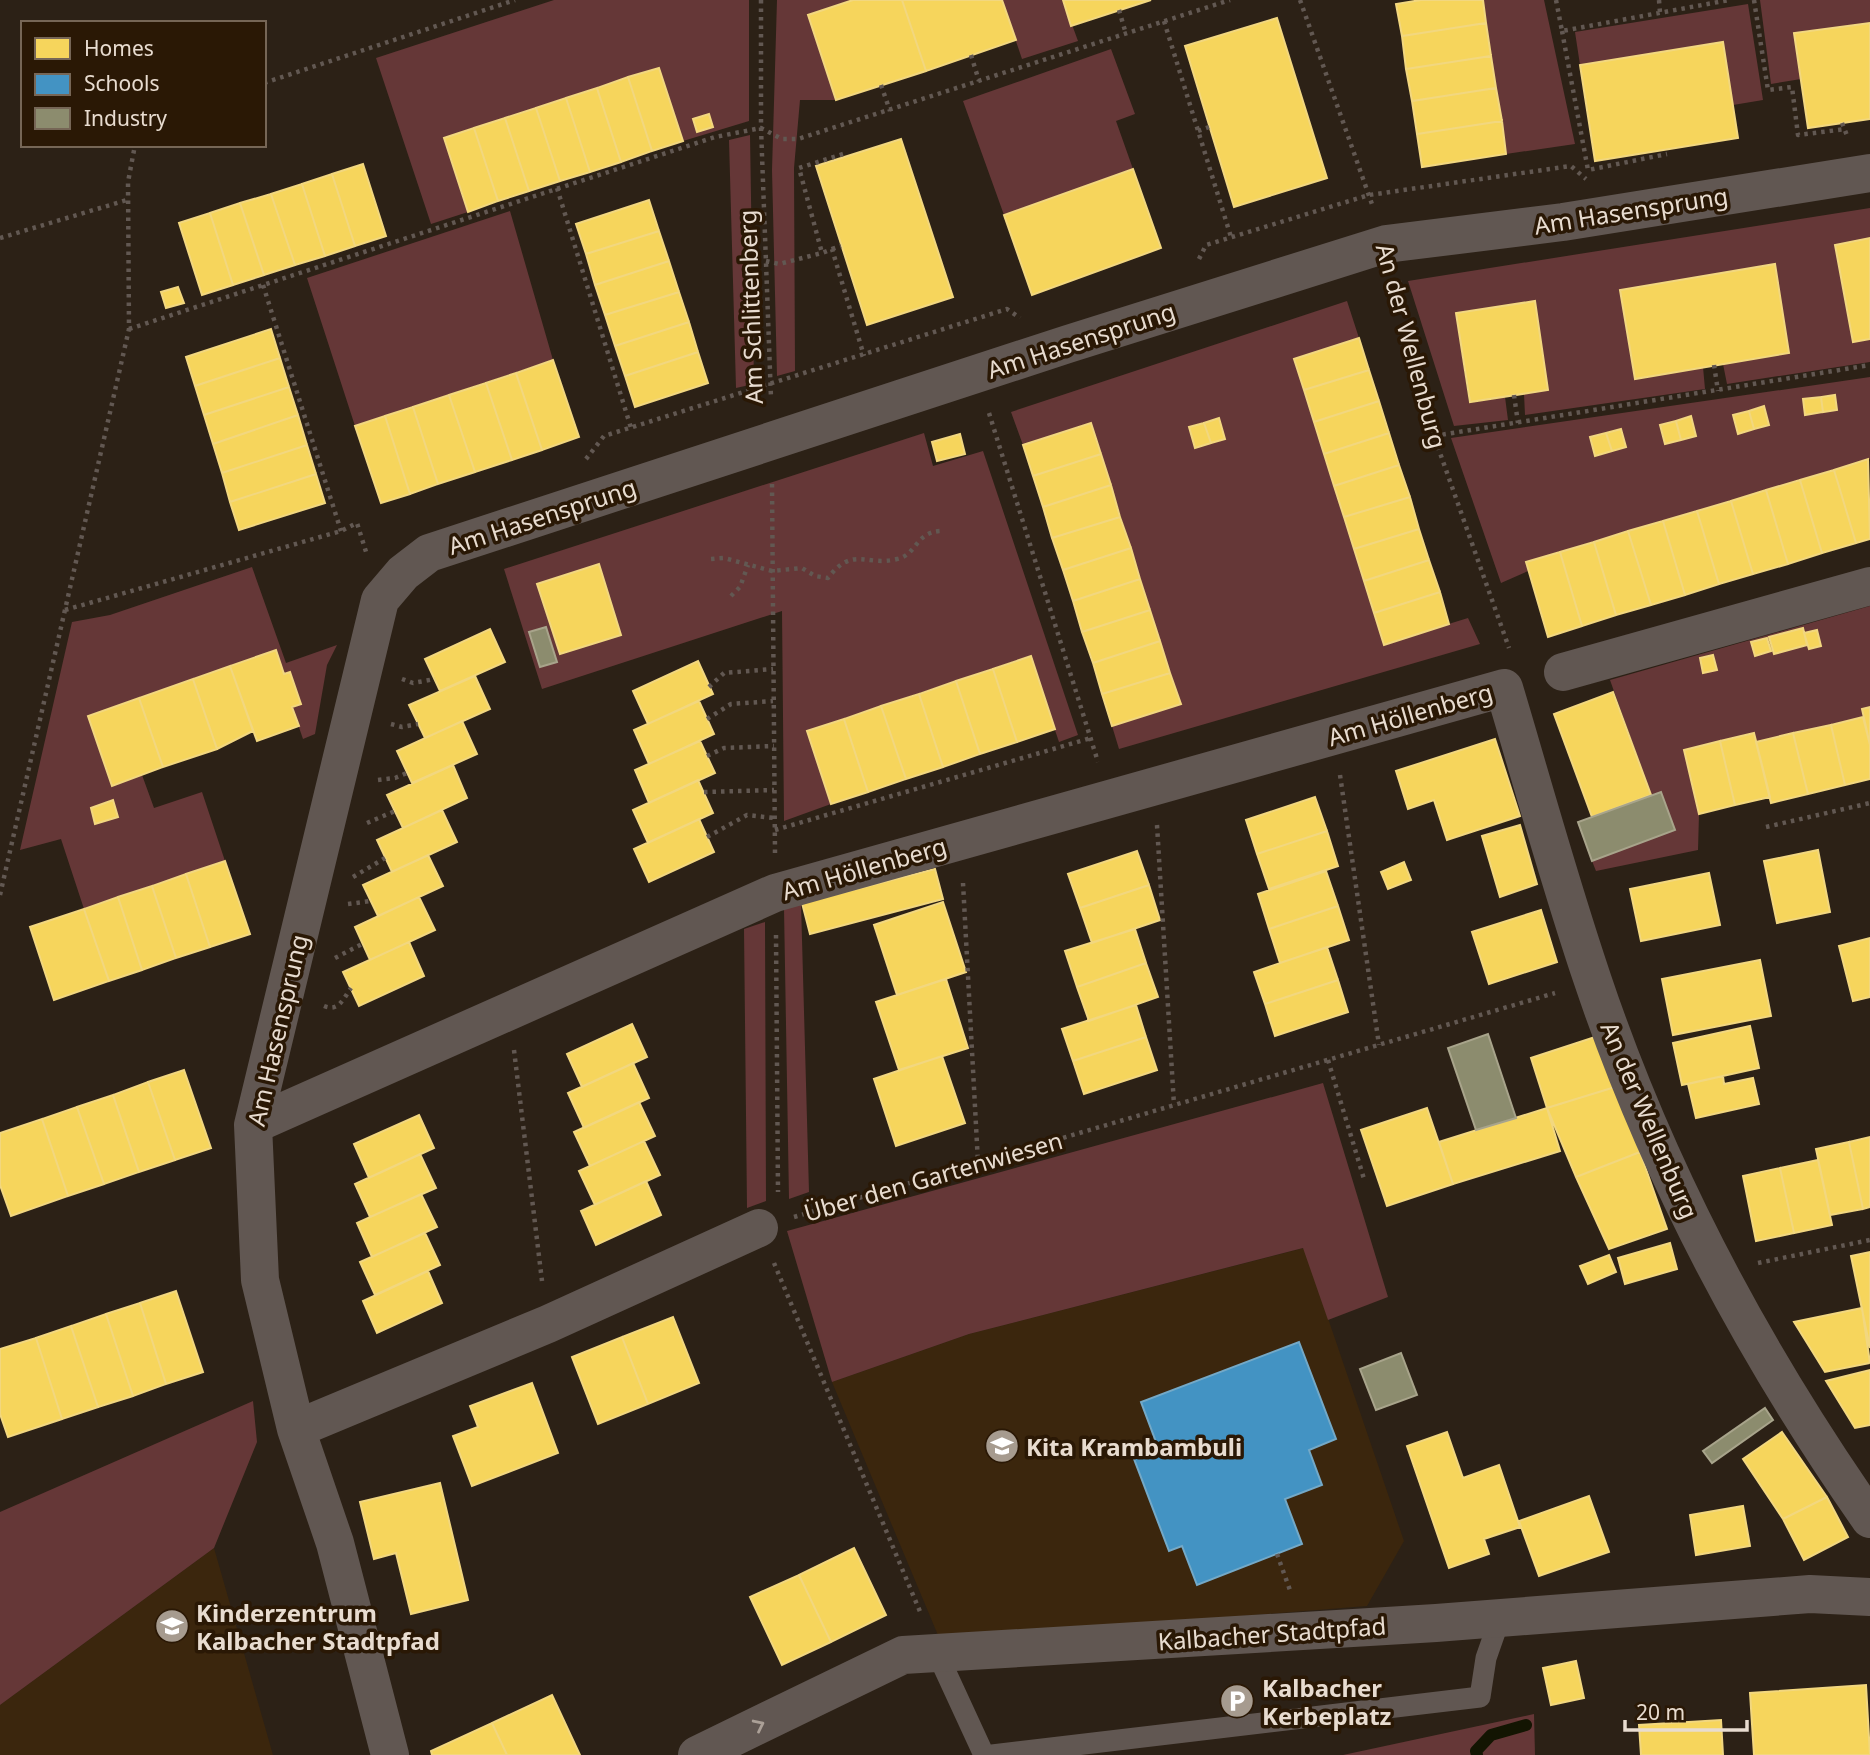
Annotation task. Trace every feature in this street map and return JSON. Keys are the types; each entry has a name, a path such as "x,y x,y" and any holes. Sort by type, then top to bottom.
{"street":[{"name":"Am Hasensprung","path":"390,1755 335,1543 296,1429 260,1280 253,1125 380,600 403,573 429,553 1387,244 1563,222 1870,173"},
{"path":"1563,672 1870,586"},
{"name":"Am Höllenberg","path":"253,1125 775,893 1335,736 1507,670"},
{"name":"An der Wellenburg","path":"1507,670 1593,982 1653,1136 1715,1272 1772,1369 1870,1519"},
{"path":"296,1429 548,1324 760,1228"},
{"name":"Kalbacher Stadtpfad","path":"697,1755 903,1655 1500,1618 1810,1594 1870,1597"}],"lane":[{"path":"992,1755 1480,1697 1486,1658 1500,1618"},
{"path":"937,1653 984,1755"}],"path":[{"path":"266,82 515,0"},
{"name":"Am Schlittenberg","path":"761,0 761,128 773,440"},
{"path":"129,328 715,138 761,128 782,139 798,139 979,82 1213,3 1230,0"},
{"name":"An der Wellenburg","path":"1300,0 1397,274 1434,436 1507,670"},
{"path":"1556,0 1588,170 1667,154"},
{"path":"1659,0 1660,13"},
{"path":"1562,31 1729,0"},
{"path":"1754,0 1768,90 1791,87 1798,135 1846,129 1842,123"},
{"path":"1119,10 1125,34"},
{"path":"1164,21 1231,237"},
{"path":"971,55 979,82"},
{"path":"881,85 890,111"},
{"path":"1198,131 1209,127"},
{"path":"0,895 129,328 127,200 129,163 134,147"},
{"path":"822,253 799,168 843,154"},
{"path":"557,188 631,428"},
{"path":"0,238 127,200"},
{"path":"766,261 779,264 841,246"},
{"path":"832,250 864,356"},
{"path":"263,285 341,530"},
{"path":"1714,365 1718,391"},
{"path":"1434,436 1870,365"},
{"path":"1514,395 1518,423"},
{"path":"987,409 1108,799"},
{"path":"758,485 772,481 772,613"},
{"path":"64,610 341,530 357,523 367,555"},
{"path":"711,559 724,558 772,571 802,568 815,576 828,578 838,565 851,558 863,557 882,562 901,559 917,541 932,532 942,531"},
{"path":"731,596 740,587 748,565"},
{"path":"398,690 403,665"},
{"path":"709,687 724,673 773,669"},
{"path":"401,679 413,683 435,679"},
{"path":"707,719 731,704 773,701"},
{"path":"387,735 392,713"},
{"path":"389,724 402,727 418,723"},
{"path":"1335,736 1379,1045"},
{"path":"775,830 1091,738"},
{"path":"707,756 724,748 774,746"},
{"path":"373,790 378,768"},
{"path":"376,779 395,778 407,773"},
{"path":"1154,786 1174,1105"},
{"path":"704,792 774,790"},
{"path":"1766,827 1870,803"},
{"path":"365,823 395,811"},
{"path":"362,834 367,812"},
{"path":"707,836 747,816 774,818"},
{"path":"961,840 978,1163"},
{"path":"353,867 350,878 386,858"},
{"path":"347,891 344,904 371,901"},
{"path":"332,949 330,961 362,944"},
{"name":"Über den Gartenwiesen","path":"760,1228 1593,982"},
{"path":"316,1014 319,1001 330,1008 339,1006 351,988"},
{"path":"509,1011 548,1324"},
{"path":"1328,1060 1364,1179"},
{"path":"760,1228 937,1653"},
{"path":"1715,1272 1870,1240"}],"shaded area":[{"path":"554,0 749,0 749,121 683,141 659,68 444,138 468,212 431,224 376,58"},
{"path":"777,0 853,0 808,15 836,100 800,100 794,168 795,371 777,376 772,170"},
{"path":"1002,0 1063,0 1078,41 1022,59"},
{"path":"1483,0 1544,0 1575,144 1506,154"},
{"path":"1760,0 1870,0 1870,23 1794,33 1801,79 1771,84"},
{"path":"1748,4 1763,100 1733,105 1723,42 1580,65 1575,32"},
{"path":"1111,49 1135,114 1116,121 1133,169 1004,215 963,101"},
{"path":"750,135 754,384 736,388 729,140"},
{"path":"1870,208 1870,238 1836,245 1853,341 1870,339 1870,362 1727,384 1723,364 1789,353 1775,265 1703,367 1705,389 1525,415 1524,394 1548,390 1456,314 1469,402 1505,397 1508,420 1454,426 1408,281"},
{"path":"510,211 553,360 355,426 307,278"},
{"path":"1347,301 1359,338 1294,359 1384,644 1468,618 1480,644 1119,749 1112,726 1180,704 1101,454 1090,423 1023,445 1011,412"},
{"path":"1870,377 1870,459 1526,562 1528,571 1501,583 1451,438"},
{"path":"924,433 933,466 983,451 1078,735 1059,742 1030,656 807,731 831,804 784,821 782,611 542,689 504,569"},
{"path":"252,567 286,663 337,645 327,665 315,734 303,739 292,707 301,704 290,673 284,674 275,650 88,716 112,785 142,775 154,808 202,792 225,861 84,909 61,839 20,850 72,622 110,615"},
{"path":"1870,606 1870,707 1862,710 1863,717 1756,742 1754,733 1684,750 1699,814 1698,850 1596,871 1592,861 1675,830 1661,792 1651,795 1610,680"},
{"path":"801,903 809,1192 789,1199 784,908"},
{"path":"765,922 766,1201 747,1208 744,929"},
{"path":"1323,1083 1388,1297 1328,1320 1303,1248 969,1334 832,1382 787,1231"},
{"name":"Kita Krambambuli","path":"1304,1248 1404,1541 1367,1606 940,1640 832,1382 969,1334","holes":["1299,1342 1336,1439 1309,1450 1285,1499 1302,1545 1197,1585 1182,1546 1169,1551 1132,1451 1156,1442 1142,1402"]},
{"path":"253,1401 257,1442 214,1548 0,1705 0,1512"},
{"name":"Kinderzentrum Kalbacher Stadtpfad","path":"214,1548 273,1755 0,1755 0,1705"},
{"path":"1534,1714 1535,1755 1343,1755"}],"building: Homes":[{"path":"853,0 902,0 926,71 836,100 808,15"},
{"path":"902,0 1002,0 1016,40 926,71"},
{"path":"1063,0 1151,0 1071,26"},
{"path":"1421,0 1483,0 1486,23 1402,36 1396,4"},
{"path":"1277,18 1327,178 1234,207 1185,46"},
{"path":"1486,23 1491,56 1406,69 1402,36"},
{"path":"1870,23 1870,119 1808,128 1794,33"},
{"path":"1723,42 1738,138 1595,161 1580,65"},
{"path":"1491,56 1496,88 1412,101 1406,69"},
{"path":"659,68 683,141 652,151 628,77"},
{"path":"628,77 652,151 621,162 597,88"},
{"path":"597,88 621,162 590,172 566,98"},
{"path":"1496,88 1502,121 1417,134 1412,101"},
{"path":"566,98 590,172 560,181 536,108"},
{"path":"536,108 560,181 529,191 505,118"},
{"path":"709,114 713,127 697,132 693,119"},
{"path":"505,118 529,191 498,201 474,128"},
{"path":"1502,121 1506,154 1422,167 1417,134"},
{"path":"474,128 498,201 468,212 444,138"},
{"path":"901,139 953,297 867,325 816,166"},
{"path":"363,164 386,236 355,246 332,174"},
{"path":"1133,169 1161,248 1032,295 1004,215"},
{"path":"332,174 355,246 325,256 302,184"},
{"path":"302,184 325,256 295,265 271,194"},
{"path":"271,194 295,265 264,275 240,203"},
{"path":"649,200 659,231 586,254 576,224"},
{"path":"240,203 264,275 233,285 210,213"},
{"path":"210,213 233,285 202,295 179,223"},
{"path":"659,231 669,261 595,285 586,254"},
{"path":"1870,238 1870,339 1853,342 1835,245"},
{"path":"669,261 679,292 605,315 595,285"},
{"path":"1775,264 1789,353 1635,379 1620,290"},
{"path":"178,287 184,303 166,308 161,292"},
{"path":"679,292 689,322 615,346 605,315"},
{"path":"1535,301 1548,390 1470,402 1456,313"},
{"path":"689,322 698,352 625,376 615,346"},
{"path":"271,329 280,358 195,386 186,357"},
{"path":"1359,338 1369,370 1304,390 1294,359"},
{"path":"698,352 708,383 635,407 625,376"},
{"path":"280,358 289,387 204,415 195,386"},
{"path":"553,360 579,437 542,450 516,373"},
{"path":"1369,370 1379,401 1314,422 1304,390"},
{"path":"516,373 542,450 512,460 486,383"},
{"path":"486,383 512,460 475,472 449,395"},
{"path":"289,387 298,415 213,444 204,415"},
{"path":"449,395 475,472 438,484 413,407"},
{"path":"1835,395 1837,410 1823,412 1821,397"},
{"path":"1821,397 1823,412 1805,415 1803,399"},
{"path":"1379,401 1389,433 1324,454 1314,422"},
{"path":"1764,406 1769,425 1754,429 1749,411"},
{"path":"413,407 438,484 410,494 385,416"},
{"path":"1749,411 1754,429 1738,434 1733,415"},
{"path":"298,415 307,445 222,473 213,444"},
{"path":"385,416 410,494 381,503 355,426"},
{"path":"1691,416 1696,436 1681,440 1676,421"},
{"path":"1219,418 1225,439 1211,443 1204,423"},
{"path":"1676,421 1681,440 1665,444 1660,425"},
{"path":"1091,423 1101,454 1033,476 1023,445"},
{"path":"1204,423 1211,443 1195,448 1189,427"},
{"path":"1621,429 1626,447 1612,451 1606,433"},
{"path":"1389,433 1399,465 1334,486 1324,454"},
{"path":"1606,433 1612,451 1595,456 1590,437"},
{"path":"960,434 965,454 937,461 932,442"},
{"path":"307,445 316,474 230,502 222,473"},
{"path":"1101,454 1111,485 1043,507 1033,476"},
{"path":"1868,459 1870,539 1856,543 1834,470"},
{"path":"1399,465 1410,497 1344,517 1334,486"},
{"path":"1834,470 1856,543 1822,553 1800,480"},
{"path":"316,474 325,503 239,530 230,502"},
{"path":"1800,480 1822,553 1788,564 1766,490"},
{"path":"1111,485 1120,517 1052,538 1043,507"},
{"path":"1766,490 1788,564 1753,574 1731,501"},
{"path":"1410,497 1419,529 1354,549 1344,517"},
{"path":"1731,501 1753,574 1719,584 1697,511"},
{"path":"1697,511 1719,584 1685,595 1663,521"},
{"path":"1120,517 1131,548 1063,570 1052,538"},
{"path":"1663,521 1685,595 1651,605 1628,531"},
{"path":"1419,529 1429,560 1364,581 1354,549"},
{"path":"1628,531 1651,605 1616,615 1594,542"},
{"path":"1594,542 1616,615 1582,626 1560,552"},
{"path":"1131,548 1140,579 1073,601 1063,570"},
{"path":"1560,552 1582,626 1548,637 1526,562"},
{"path":"1429,560 1440,592 1374,613 1364,581"},
{"path":"599,564 621,635 560,654 537,584"},
{"path":"1140,579 1150,610 1082,632 1073,601"},
{"path":"1440,592 1449,624 1384,645 1374,613"},
{"path":"1150,610 1160,641 1093,663 1082,632"},
{"path":"1803,628 1807,645 1774,654 1769,637"},
{"path":"490,629 505,662 440,691 425,659"},
{"path":"1817,630 1821,646 1809,649 1804,633"},
{"path":"1767,638 1771,651 1755,656 1751,642"},
{"path":"1160,641 1170,673 1102,694 1093,663"},
{"path":"276,650 284,674 290,672 301,704 292,707 299,726 257,741 230,666"},
{"path":"1713,655 1717,670 1703,673 1700,658"},
{"path":"1031,656 1055,729 1017,742 993,669"},
{"path":"698,661 713,694 648,724 633,691"},
{"path":"230,666 253,731 217,749 193,679"},
{"path":"993,669 1017,742 980,754 956,681"},
{"path":"1170,673 1181,704 1112,726 1102,694"},
{"path":"475,676 490,709 425,738 409,705"},
{"path":"193,679 217,749 163,767 139,698"},
{"path":"956,681 980,754 943,767 919,694"},
{"path":"1613,692 1651,795 1592,817 1554,714"},
{"path":"919,694 943,767 906,779 881,706"},
{"path":"139,698 163,767 112,786 88,716"},
{"path":"699,701 714,734 649,764 634,730"},
{"path":"881,706 906,779 868,792 844,719"},
{"path":"1870,707 1870,745 1862,709"},
{"path":"1863,717 1870,745 1870,779 1845,785 1831,725"},
{"path":"844,719 868,792 831,804 807,731"},
{"path":"462,721 477,754 412,783 397,751"},
{"path":"1831,725 1845,785 1808,794 1793,733"},
{"path":"1754,733 1770,797 1735,805 1720,741"},
{"path":"1793,733 1808,794 1771,803 1756,742"},
{"path":"1495,739 1520,816 1447,840 1434,800 1408,809 1396,771"},
{"path":"700,741 715,773 649,803 635,770"},
{"path":"1720,741 1735,805 1699,814 1684,750"},
{"path":"453,765 467,798 403,828 387,795"},
{"path":"698,780 713,813 648,843 633,810"},
{"path":"1315,797 1327,831 1257,854 1246,820"},
{"path":"113,800 118,817 95,824 91,808"},
{"path":"442,810 457,842 392,872 377,840"},
{"path":"699,819 714,852 649,882 634,849"},
{"path":"1520,825 1537,884 1500,897 1482,836"},
{"path":"1327,831 1338,866 1269,889 1257,854"},
{"path":"1818,850 1830,912 1777,923 1764,861"},
{"path":"1137,851 1149,885 1080,908 1068,874"},
{"path":"428,855 443,886 378,916 363,885"},
{"path":"225,861 250,934 210,947 186,874"},
{"path":"1404,862 1411,880 1388,889 1381,872"},
{"path":"935,869 943,899 810,934 802,903"},
{"path":"1326,871 1338,906 1269,929 1258,894"},
{"path":"1709,873 1720,925 1641,941 1630,889"},
{"path":"186,874 210,947 176,958 152,886"},
{"path":"1149,885 1160,920 1092,943 1080,908"},
{"path":"152,886 176,958 142,970 118,897"},
{"path":"118,897 142,970 109,981 84,909"},
{"path":"419,897 435,930 370,960 355,927"},
{"path":"943,902 966,972 897,995 874,925"},
{"path":"1338,906 1349,940 1280,963 1269,929"},
{"path":"84,909 109,981 54,1000 30,927"},
{"path":"1541,910 1557,962 1489,984 1472,932"},
{"path":"1135,929 1146,963 1077,987 1065,951"},
{"path":"1870,938 1870,997 1853,1001 1839,946"},
{"path":"409,942 424,976 359,1006 343,972"},
{"path":"1327,947 1338,980 1265,1004 1254,972"},
{"path":"1760,960 1771,1016 1673,1035 1662,979"},
{"path":"1146,963 1158,997 1089,1021 1077,987"},
{"path":"946,979 968,1048 899,1070 876,1002"},
{"path":"1338,980 1348,1012 1275,1036 1265,1004"},
{"path":"1136,1005 1146,1037 1073,1061 1062,1029"},
{"path":"632,1024 647,1057 582,1087 567,1054"},
{"path":"1750,1026 1759,1068 1682,1085 1673,1043"},
{"path":"1598,1036 1615,1087 1547,1108 1531,1058"},
{"path":"1146,1037 1157,1070 1084,1094 1073,1061"},
{"path":"942,1056 965,1123 896,1146 874,1079"},
{"path":"633,1063 649,1098 584,1128 568,1093"},
{"path":"184,1070 211,1148 175,1160 148,1082"},
{"path":"1723,1076 1724,1084 1753,1078 1759,1104 1696,1118 1688,1084"},
{"path":"148,1082 175,1160 139,1172 113,1095"},
{"path":"1615,1087 1640,1152 1576,1177 1547,1108"},
{"path":"113,1095 139,1172 104,1184 77,1107"},
{"path":"639,1102 655,1136 590,1166 574,1132"},
{"path":"77,1107 104,1184 68,1196 42,1119"},
{"path":"1427,1108 1453,1184 1387,1206 1361,1130"},
{"path":"1547,1108 1560,1151 1453,1184 1439,1142"},
{"path":"419,1115 434,1148 369,1178 354,1144"},
{"path":"42,1119 68,1196 11,1216 0,1185 0,1133"},
{"path":"1870,1137 1870,1207 1863,1209 1849,1142"},
{"path":"644,1141 660,1175 595,1205 579,1171"},
{"path":"1849,1142 1863,1209 1830,1215 1816,1149"},
{"path":"1640,1152 1667,1229 1609,1249 1576,1177"},
{"path":"420,1154 436,1188 370,1217 355,1184"},
{"path":"1818,1160 1832,1225 1794,1233 1780,1168"},
{"path":"1780,1168 1794,1233 1756,1241 1743,1176"},
{"path":"646,1181 661,1215 596,1245 581,1211"},
{"path":"421,1194 437,1227 372,1257 357,1223"},
{"path":"425,1233 440,1265 375,1295 360,1262"},
{"path":"1670,1243 1677,1269 1625,1284 1618,1258"},
{"path":"1870,1252 1870,1348 1851,1256"},
{"path":"1609,1255 1616,1272 1588,1284 1580,1266"},
{"path":"428,1271 442,1303 377,1333 363,1301"},
{"path":"176,1291 203,1372 166,1384 140,1303"},
{"path":"140,1303 166,1384 133,1396 106,1314"},
{"path":"1862,1308 1870,1363 1825,1372 1794,1322"},
{"path":"106,1314 133,1396 98,1407 71,1326"},
{"path":"673,1317 699,1383 648,1404 622,1337"},
{"path":"71,1326 98,1407 62,1419 36,1338"},
{"path":"622,1337 648,1404 598,1424 572,1357"},
{"path":"36,1338 62,1419 8,1437 0,1414 0,1349"},
{"path":"1870,1370 1870,1425 1855,1428 1826,1381"},
{"path":"532,1383 558,1453 472,1486 453,1436 478,1427 470,1406"},
{"path":"1447,1432 1463,1478 1499,1465 1520,1527 1484,1539 1489,1554 1449,1568 1407,1446"},
{"path":"1782,1432 1827,1497 1783,1519 1743,1459"},
{"path":"440,1483 468,1600 411,1614 396,1553 374,1559 360,1502"},
{"path":"1589,1496 1609,1552 1539,1576 1519,1521"},
{"path":"1827,1497 1848,1537 1804,1560 1783,1519"},
{"path":"1743,1506 1750,1546 1696,1555 1690,1515"},
{"path":"854,1548 886,1615 831,1642 799,1575"},
{"path":"799,1575 831,1642 782,1665 750,1597"},
{"path":"1576,1661 1584,1698 1551,1705 1543,1668"},
{"path":"1866,1685 1870,1755 1754,1755 1750,1693"},
{"path":"552,1695 580,1755 507,1755 492,1723"},
{"path":"1721,1720 1723,1755 1641,1755 1639,1725"},
{"path":"492,1723 507,1755 432,1755 431,1751"}],"building: Schools":[{"path":"1299,1342 1336,1439 1309,1450 1322,1485 1285,1499 1302,1544 1197,1585 1182,1546 1169,1551 1131,1451 1156,1442 1141,1402"}],"building: Industry":[{"path":"546,627 557,662 540,667 529,632"},
{"path":"1661,792 1675,830 1592,861 1578,822"},
{"path":"1488,1034 1516,1118 1476,1130 1448,1048"},
{"path":"1401,1353 1417,1395 1376,1410 1360,1369"},
{"path":"1765,1408 1773,1420 1712,1463 1703,1451"}],"waterway":[{"path":"1477,1755 1476,1751 1491,1735 1526,1725"}],"place":[{"name":"Kita Krambambuli","path":"1002,1446"},
{"name":"Kinderzentrum Kalbacher Stadtpfad","path":"172,1626"},
{"name":"Kalbacher Kerbeplatz","path":"1237,1701"}]}
